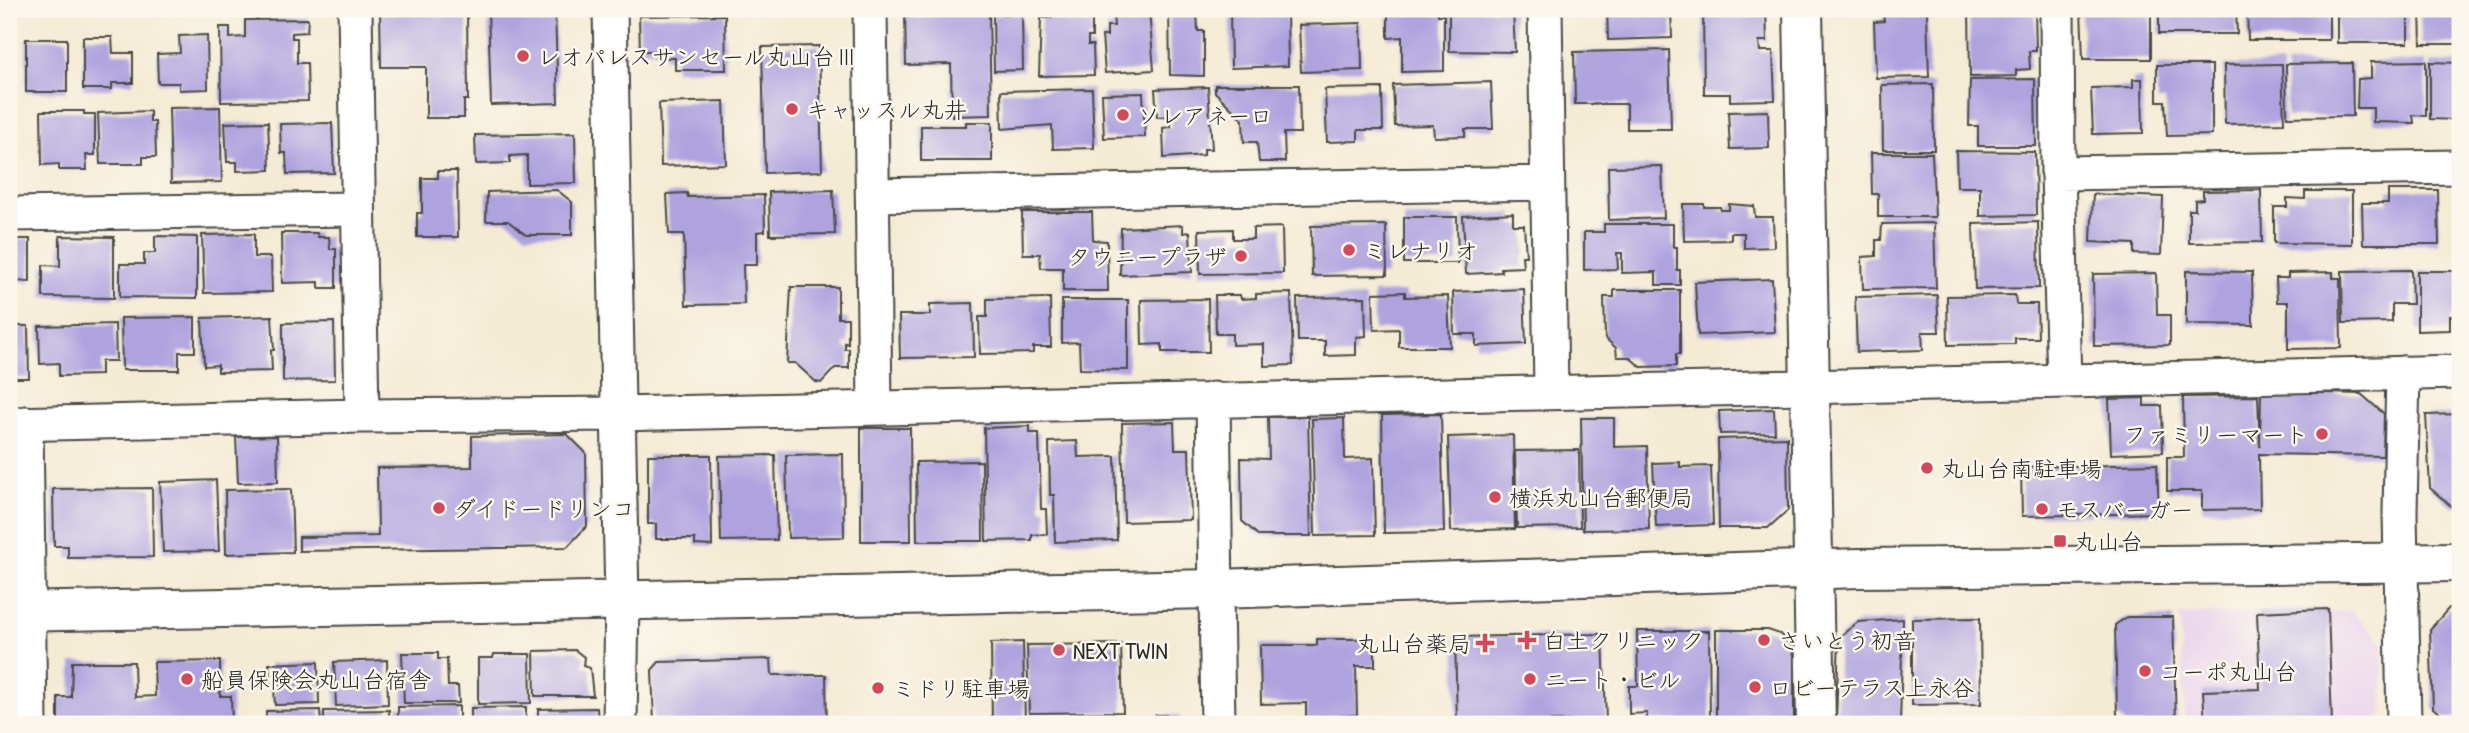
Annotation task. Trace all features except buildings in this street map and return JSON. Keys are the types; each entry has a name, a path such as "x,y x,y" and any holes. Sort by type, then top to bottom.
{"street":[{"path":"355,9 362,416"},
{"path":"610,9 622,601 620,724"},
{"path":"870,9 876,407"},
{"path":"1545,9 1551,391"},
{"path":"1803,9 1815,724"},
{"path":"2057,9 2064,381"},
{"path":"2058,173 2460,167"},
{"path":"873,194 1547,183"},
{"path":"9,214 358,209"},
{"path":"30,724 19,612 17,423 618,414 2460,372"},
{"path":"2403,373 2401,563 2404,724"},
{"path":"1213,399 1218,724"},
{"path":"19,612 1214,589 1813,570 2460,562"}],"shaded area":[{"path":"2352,611 2383,643 2383,713 2372,724 2185,724 2180,614"}],"place":[{"name":"レオパレスサンセール丸山台Ⅲ","path":"523,56"},
{"name":"キャッスル丸井","path":"792,109"},
{"name":"ソレアネーロ","path":"1123,115"},
{"name":"ミレナリオ","path":"1349,250"},
{"name":"タウニープラザ","path":"1241,256"},
{"name":"ファミリーマート","path":"2322,434"},
{"name":"丸山台南駐車場","path":"1927,468"},
{"name":"横浜丸山台郵便局","path":"1495,497"},
{"name":"ダイドードリンコ","path":"439,508"},
{"name":"モスバーガー","path":"2042,509"},
{"name":"丸山台","path":"2060,541"},
{"name":"白土クリニック","path":"1527,640"},
{"name":"さいとう初音","path":"1764,640"},
{"name":"丸山台薬局","path":"1485,643"},
{"name":"NEXT TWIN","path":"1059,650"},
{"name":"コーポ丸山台","path":"2145,671"},
{"name":"船員保険会丸山台宿舎","path":"187,679"},
{"name":"ニート・ビル","path":"1530,679"},
{"name":"ロビーテラス上永谷","path":"1755,687"},
{"name":"ミドリ駐車場","path":"878,688"}]}
